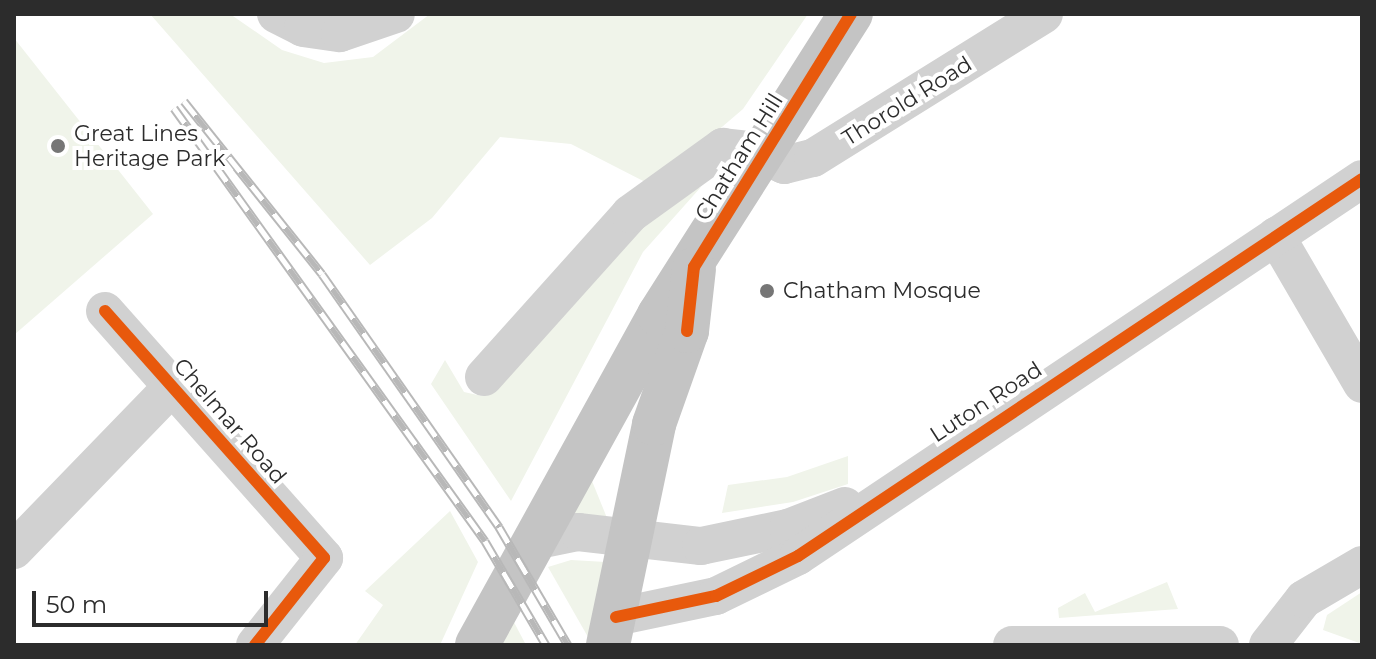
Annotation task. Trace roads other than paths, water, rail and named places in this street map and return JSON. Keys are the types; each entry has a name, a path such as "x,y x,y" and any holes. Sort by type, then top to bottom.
{"main road":[{"name":"Chatham Hill","path":"477,645 659,315 694,267 851,14"},
{"name":"Chatham Hill","path":"612,631 654,424 687,331 694,267"}],"street":[{"path":"276,14 303,28 340,33 396,14"},
{"name":"Thorold Road","path":"484,377 630,214 723,147 765,154 784,165 813,158 1044,14"},
{"name":"Luton Road","path":"612,631 738,587 822,542 882,493 1362,179"},
{"path":"1276,236 1362,384"},
{"name":"Chelmar Road","path":"105,311 324,558 255,645"},
{"path":"14,550 173,386"},
{"name":"Luton Road","path":"533,541 578,532 701,546 788,528 882,493"},
{"path":"1268,645 1304,599 1362,565"},
{"path":"1012,645 1220,645"}],"railway":[{"path":"184,101 322,274 499,527 568,645"},
{"path":"174,108 485,541 546,645"}],"place":[{"name":"Great Lines Heritage Park","path":"58,146"},
{"name":"Chatham Mosque","path":"767,291"}]}
